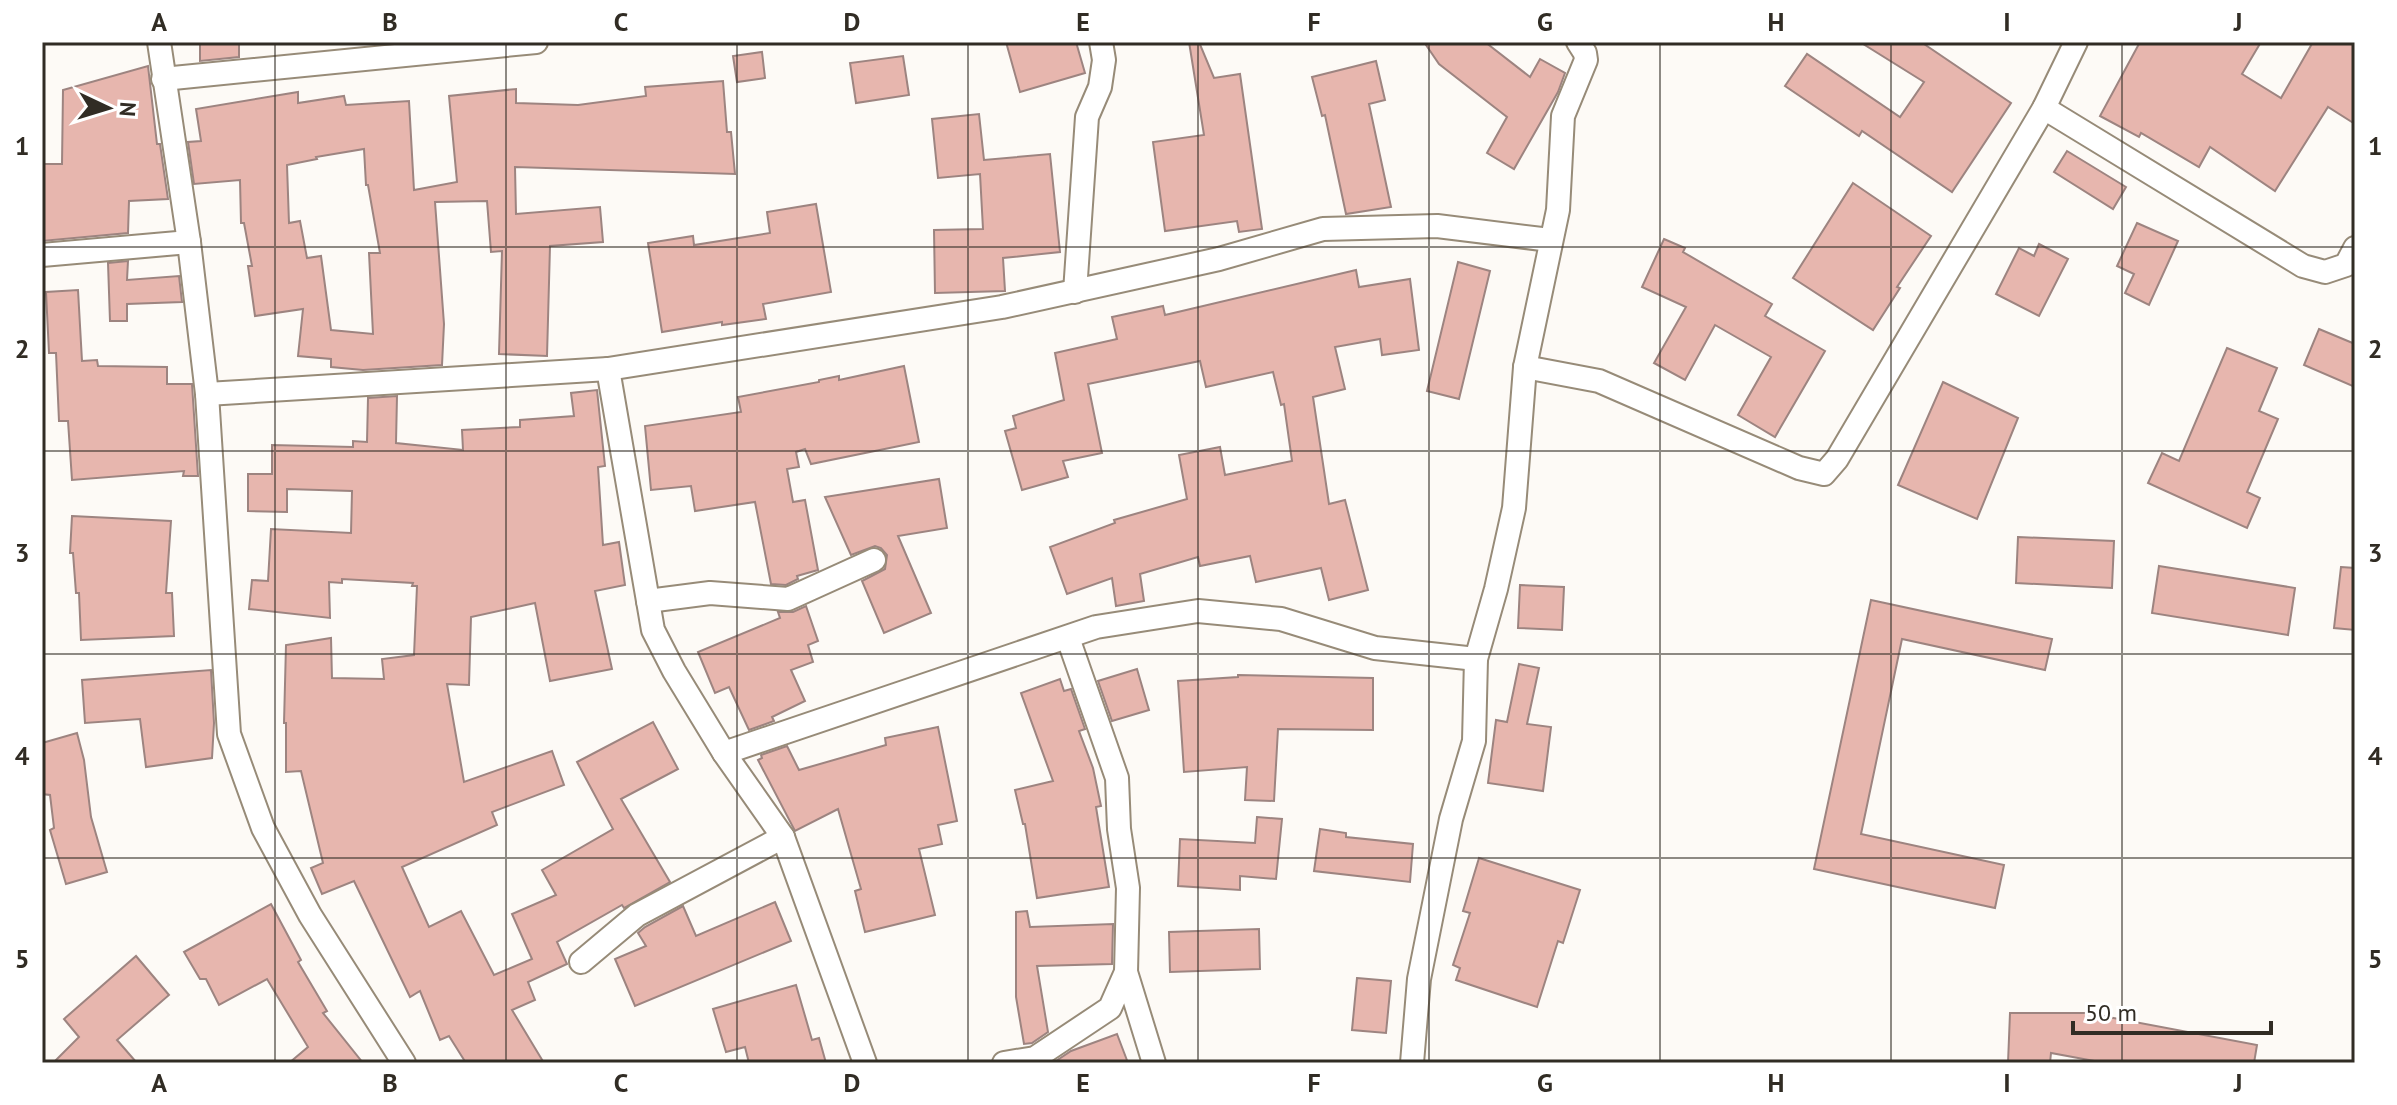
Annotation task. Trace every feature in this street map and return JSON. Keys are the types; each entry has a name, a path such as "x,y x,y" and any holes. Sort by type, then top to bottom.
{"street":[{"path":"159,42 189,242 207,394 229,734 263,828 310,915 402,1063"},
{"path":"163,79 443,47 536,42"},
{"path":"1075,292 1087,117 1100,87 1104,60 1101,42"},
{"path":"1412,1063 1419,979 1451,819 1474,741 1476,659 1514,508 1525,367 1558,210 1563,116 1586,60 1578,42"},
{"path":"1525,367 1599,381 1799,468 1824,474 1837,459 2044,108 2076,42"},
{"path":"2044,108 2303,266 2325,272 2346,265 2355,248"},
{"path":"207,394 608,369 900,324 1075,292 1219,259 1323,229 1437,226 1550,240"},
{"path":"42,255 189,242"},
{"path":"608,369 653,630 724,753 783,837 865,1063"},
{"path":"648,601 710,593 788,599 874,560"},
{"path":"724,753 1096,627 1198,611 1281,619 1375,648 1476,659"},
{"path":"1068,638 1117,778 1119,829 1128,888 1126,972 1154,1063"},
{"path":"581,962 637,915 783,837"},
{"path":"1004,1063 1035,1058 1110,1008 1126,972"}],"building":[{"path":"200,42 239,42 239,57 200,61"},
{"path":"1006,42 1076,42 1085,73 1020,92"},
{"path":"1189,42 1199,42 1214,78 1240,74 1262,229 1239,232 1237,221 1165,231 1153,142 1204,135"},
{"path":"1424,42 1485,42 1530,77 1540,59 1565,73 1558,92 1514,169 1487,153 1507,117 1439,64"},
{"path":"1860,42 1921,42 2011,103 1952,192 1862,131 1859,136 1785,86 1807,54 1900,117 1924,82"},
{"path":"2140,42 2261,42 2242,74 2281,98 2313,42 2355,42 2355,124 2328,107 2275,191 2210,147 2199,167 2141,133 2139,137 2100,116"},
{"path":"762,52 765,78 737,82 733,56"},
{"path":"903,56 909,95 856,103 850,63"},
{"path":"1376,61 1385,100 1369,104 1391,207 1346,214 1325,115 1322,116 1312,77"},
{"path":"148,66 157,144 160,144 168,199 129,201 128,233 42,241 42,164 62,164 63,90"},
{"path":"723,81 727,132 731,132 735,174 515,167 516,214 600,207 603,242 550,246 547,356 499,354 502,251 491,252 487,201 435,202 444,324 442,365 363,370 331,367 331,359 298,356 303,309 255,316 248,266 252,266 244,223 241,223 240,180 194,184 188,142 201,141 196,109 298,92 298,103 344,96 346,105 409,101 414,190 457,182 449,96 516,89 516,103 578,105 646,96 645,87","holes":["364,149 366,185 380,253 369,253 373,334 331,330 321,256 307,258 300,221 289,223 287,165"]},
{"path":"979,114 984,160 1050,154 1060,252 1003,258 1005,291 935,293 934,230 983,229 980,174 938,178 932,119"},
{"path":"2067,151 2126,187 2113,209 2054,172"},
{"path":"1853,183 1931,236 1873,330 1793,278"},
{"path":"816,204 831,292 763,304 766,319 722,325 722,322 662,332 648,243 693,236 694,245 770,233 767,212"},
{"path":"2137,223 2178,241 2149,305 2125,293 2134,274 2117,266"},
{"path":"1664,239 1685,248 1683,252 1772,304 1765,316 1825,351 1775,437 1738,415 1771,357 1715,325 1685,380 1654,363 1686,307 1642,287"},
{"path":"2039,244 2068,259 2039,316 1996,294 2019,248 2034,256"},
{"path":"128,261 127,280 179,276 182,302 127,304 127,321 110,321 108,263"},
{"path":"1458,262 1490,271 1459,399 1427,391"},
{"path":"1356,270 1359,287 1410,279 1419,350 1382,355 1380,339 1335,347 1345,389 1313,397 1329,504 1345,500 1368,590 1329,600 1321,568 1256,582 1250,556 1200,566 1198,557 1140,574 1144,601 1116,606 1112,578 1067,594 1050,547 1115,523 1114,520 1187,499 1179,455 1220,447 1225,475 1292,461 1284,404 1281,405 1273,372 1206,387 1200,361 1088,384 1102,453 1063,461 1068,477 1022,490 1005,431 1016,428 1013,416 1064,400 1055,353 1117,339 1112,317 1163,306 1165,315"},
{"path":"78,290 82,361 97,360 98,366 167,367 167,384 192,384 198,476 183,476 184,471 72,480 68,421 59,421 56,353 49,353 46,292"},
{"path":"2319,329 2355,344 2355,387 2304,365"},
{"path":"2227,348 2277,368 2259,411 2278,419 2247,492 2260,498 2247,528 2148,483 2162,453 2179,461"},
{"path":"904,366 919,442 811,464 805,449 796,452 799,467 787,469 793,502 805,500 818,570 797,576 798,579 786,585 771,584 755,502 695,511 691,486 651,490 645,426 741,412 738,397"},
{"path":"1943,382 2018,418 1977,519 1898,485"},
{"path":"597,390 605,466 598,467 603,545 619,542 625,585 595,591 612,669 550,681 535,603 471,617 469,685 447,684 464,782 552,751 564,785 492,812 497,825 402,867 429,927 461,911 494,975 532,959 512,914 556,895 542,870 613,829 577,762 653,722 678,769 621,799 670,882 557,942 567,964 528,982 535,1000 512,1010 544,1063 466,1063 449,1036 440,1040 420,991 410,997 354,881 322,894 311,868 323,863 301,771 286,772 286,645 331,638 332,678 384,679 382,659 414,655 417,586 412,586 413,583 342,579 342,583 329,582 330,618 249,609 252,580 268,581 271,529 351,533 352,491 287,489 287,512 248,511 248,474 272,474 272,445 353,447 353,441 367,442 368,398 397,396 396,443 463,450 462,430 520,427 520,420 574,416 571,393"},
{"path":"939,479 947,528 898,536 931,613 884,633 862,581 885,569 887,555 875,546 851,555 825,497"},
{"path":"72,516 171,521 166,593 172,593 174,636 81,640 79,593 76,593 73,553 70,553"},
{"path":"2018,537 2114,541 2112,588 2016,583"},
{"path":"2159,566 2295,588 2288,635 2152,613"},
{"path":"2341,567 2355,568 2355,630 2334,628"},
{"path":"1520,585 1564,587 1562,630 1518,628"},
{"path":"1871,600 2052,639 2045,670 1902,639 1861,834 2004,865 1995,908 1814,869"},
{"path":"806,606 818,641 808,645 813,662 791,670 805,701 772,717 774,721 749,730 729,687 715,693 698,652 780,618 778,612 793,612"},
{"path":"1519,664 1539,668 1527,724 1551,727 1543,791 1488,783 1496,720 1507,722"},
{"path":"1137,669 1149,710 1112,721 1098,681"},
{"path":"211,670 212,758 146,767 140,719 85,723 82,680"},
{"path":"1238,675 1373,678 1373,730 1278,729 1274,801 1245,800 1247,767 1184,772 1178,681"},
{"path":"1060,679 1064,691 1071,689 1085,729 1079,731 1093,768 1101,806 1096,807 1109,887 1037,898 1025,824 1015,790 1053,781 1021,693"},
{"path":"938,727 957,821 938,825 942,844 919,849 935,915 865,932 855,891 861,889 838,809 795,831 758,760 762,758 761,755 787,746 799,770 886,745 885,738"},
{"path":"77,733 84,760 91,817 107,872 66,884 50,830 54,828 50,795 42,794 42,743"},
{"path":"1257,817 1282,819 1276,879 1240,876 1240,890 1178,886 1180,839 1255,843"},
{"path":"1320,829 1346,833 1346,837 1413,844 1410,882 1314,871"},
{"path":"1479,858 1580,890 1563,943 1558,941 1537,1007 1456,980 1460,968 1453,965 1470,913 1463,911"},
{"path":"775,902 791,941 635,1006 615,959 646,946 638,933 645,927 683,906 696,936"},
{"path":"271,904 301,960 298,962 327,1011 323,1013 363,1063 289,1063 308,1047 267,979 219,1005 206,979 200,979 184,952"},
{"path":"1027,911 1030,927 1113,924 1112,964 1037,966 1048,1032 1032,1043 1024,1044 1016,997 1016,912"},
{"path":"1259,929 1260,969 1170,972 1169,932"},
{"path":"136,956 169,995 117,1040 137,1063 53,1063 79,1037 64,1019"},
{"path":"1357,978 1391,981 1386,1033 1352,1030"},
{"path":"796,985 812,1040 819,1038 826,1063 749,1063 745,1047 726,1052 713,1009"},
{"path":"2010,1013 2087,1013 2257,1045 2254,1063 2105,1063 2051,1053 2050,1063 2008,1063"},
{"path":"1117,1034 1128,1063 1053,1063 1071,1051"}]}
